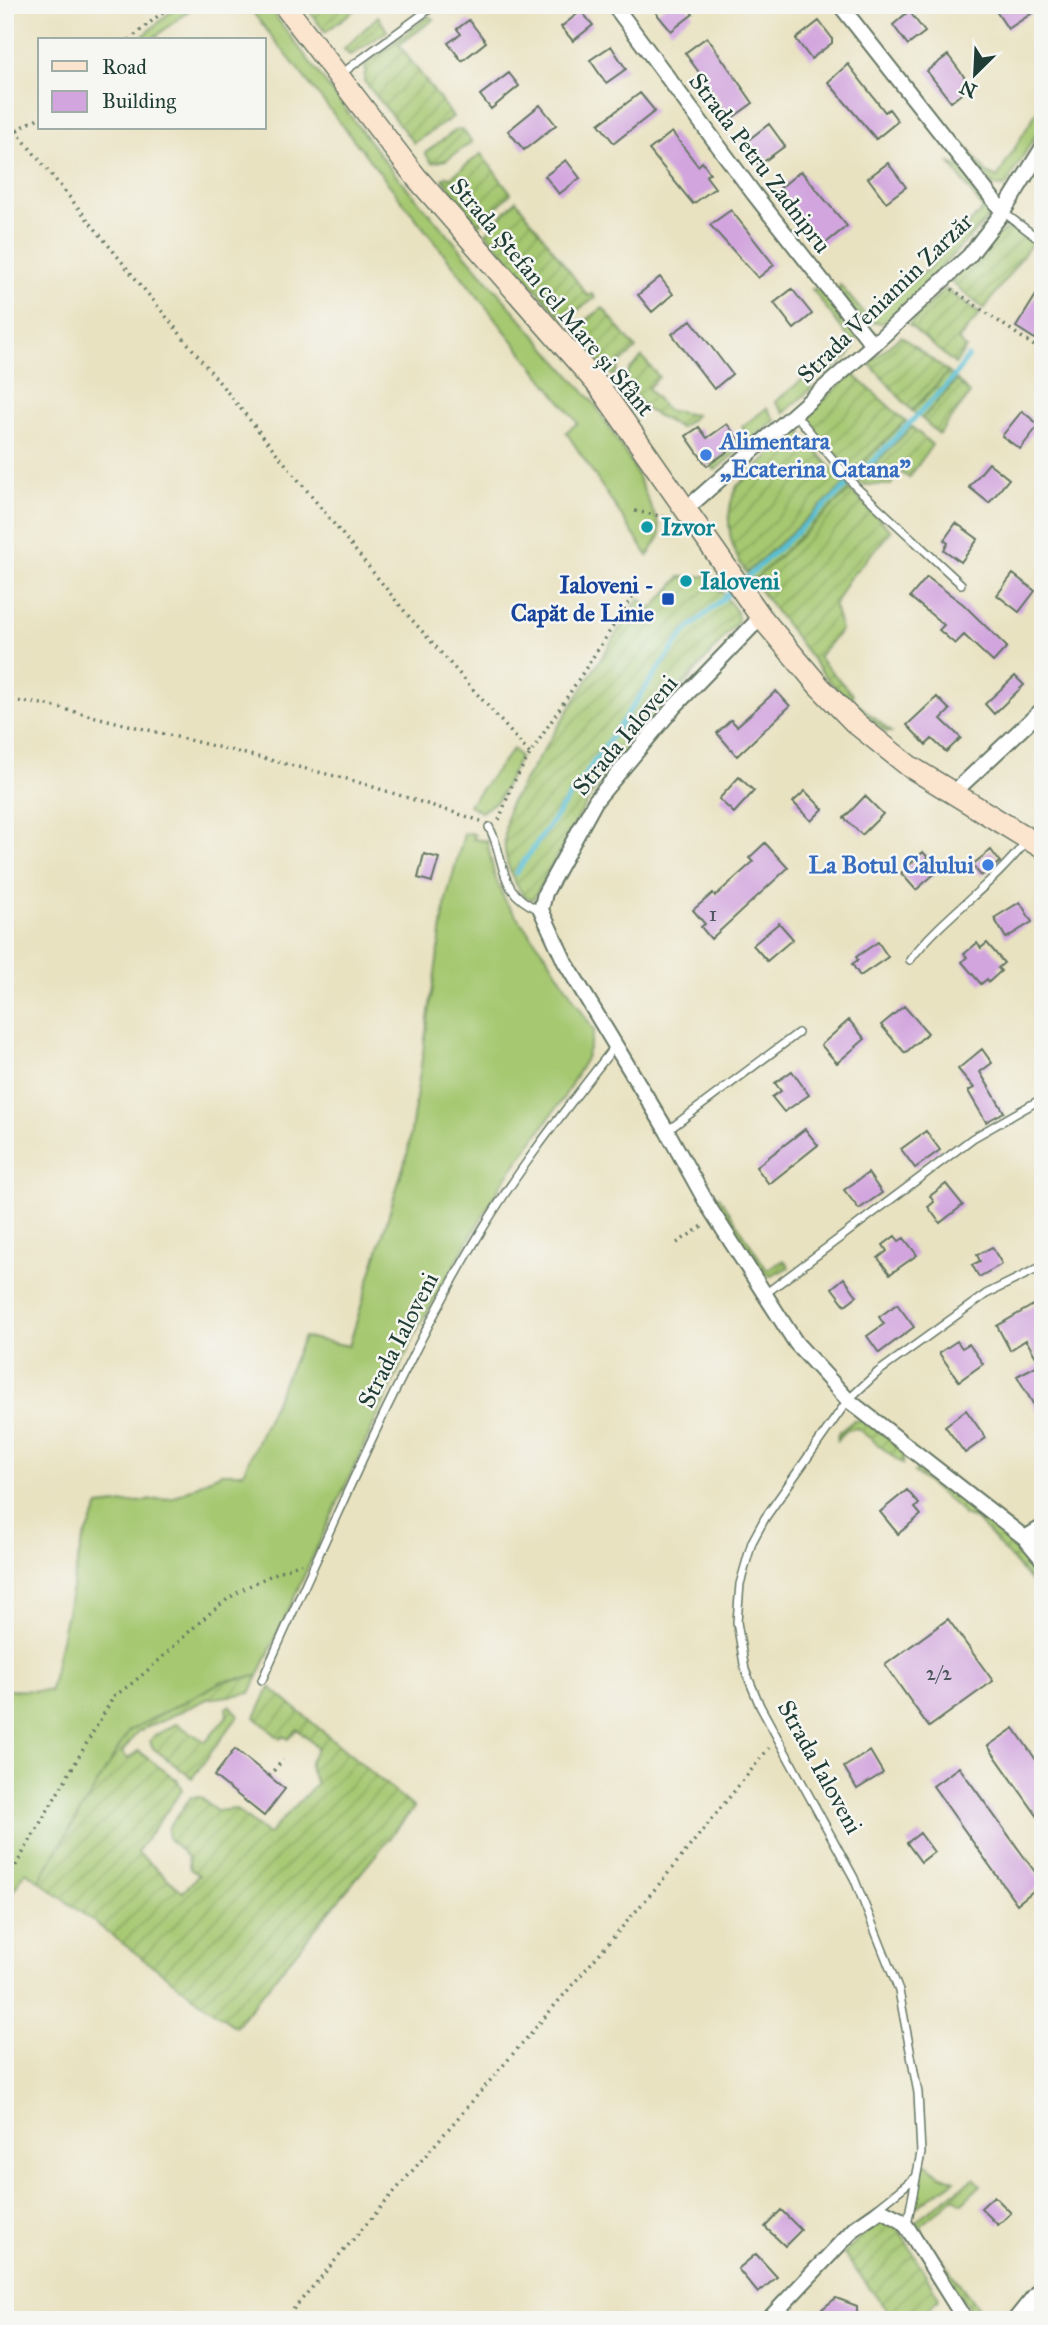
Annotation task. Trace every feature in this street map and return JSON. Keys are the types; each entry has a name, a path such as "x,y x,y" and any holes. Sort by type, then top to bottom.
{"main road":[{"name":"Strada Ștefan cel Mare și Sfânt","path":"284,5 432,197 599,387 679,514 728,571 756,609 854,722 909,766 1035,844"}],"street":[{"name":"Strada Petru Zadnipru","path":"614,5 754,194 873,345"},
{"path":"840,5 1003,212"},
{"name":"Strada Veniamin Zarzăr","path":"679,514 795,415 969,256 1003,212 1043,147"},
{"name":"Strada Ialoveni","path":"541,911 545,893 596,800 756,609"},
{"path":"952,794 1043,709"},
{"path":"541,911 565,962 667,1131 715,1217 796,1343 848,1400 1025,1538 1043,1560"},
{"path":"1025,1538 1043,1527"},
{"path":"768,2320 872,2213 886,2211 907,2227 965,2320"},
{"path":"1018,2320 1043,2289"}],"lane":[{"path":"338,76 435,5"},
{"name":"Strada Veniamin Zarzăr","path":"1003,212 1043,242"},
{"name":"Strada Veniamin Zarzăr","path":"795,415 856,487 961,583"},
{"path":"489,827 494,835 498,860 513,890 519,899 541,911"},
{"name":"Strada Ștefan cel Mare și Sfânt","path":"910,960 935,929 1015,857 1035,844"},
{"path":"667,1131 798,1033"},
{"name":"Strada Ialoveni","path":"262,1680 432,1318 474,1243 527,1159 615,1045"},
{"path":"765,1294 973,1138 1043,1098"},
{"name":"Strada Ialoveni","path":"907,2227 921,2154 918,2093 899,1991 854,1878 760,1706 740,1648 737,1622 740,1584 752,1542 765,1518 848,1400 878,1372 986,1294 1043,1266"},
{"path":"872,2213 916,2178"}],"path":[{"path":"131,38 171,5"},
{"path":"5,137 38,118"},
{"path":"16,131 406,613 530,754"},
{"path":"942,282 1043,352"},
{"path":"635,510 679,514"},
{"path":"494,835 512,785 530,754 634,594"},
{"path":"5,700 43,704 351,780 469,816 489,827"},
{"path":"677,1243 715,1217"},
{"path":"5,1884 114,1696 143,1677 221,1603 270,1575 318,1556"},
{"path":"284,2320 661,1882 777,1738"},
{"path":"269,1776 283,1760"}],"green space":[{"path":"178,5 196,5 154,38 141,38"},
{"path":"247,5 267,5 389,167 594,403 632,464 659,525 660,536 648,556 566,432 578,423"},
{"path":"305,5 361,5 325,32"},
{"path":"378,16 387,31 350,56 344,49"},
{"path":"429,16 434,19 399,45 453,117 414,143 364,81 366,64"},
{"path":"1043,101 1043,122 1005,187 994,186 966,154 968,149 987,173 997,178"},
{"path":"462,129 472,142 446,160 432,163 425,153 456,130"},
{"path":"481,154 511,193 479,225 443,179 451,177"},
{"path":"950,163 963,170 979,189 989,210 987,219 903,307 883,323 864,322 838,291 840,285 866,316 928,269 983,209"},
{"path":"516,200 588,296 592,294 595,298 564,320 486,233"},
{"path":"1011,227 1032,243 984,309 951,282 993,238"},
{"path":"812,289 823,289 855,334 851,352 825,376 816,369 851,341"},
{"path":"945,289 980,314 958,340 966,348 955,364 909,325"},
{"path":"603,308 636,349 620,363 614,377 573,334 573,329"},
{"path":"901,336 948,372 912,411 869,363"},
{"path":"642,357 659,377 648,388 666,410 696,415 680,428 647,410 624,381 630,369"},
{"path":"948,372 957,380 922,419 912,411"},
{"path":"853,374 905,421 852,473 810,426 808,413"},
{"path":"807,376 812,388 784,413 775,402"},
{"path":"957,380 970,394 939,434 922,419"},
{"path":"767,408 775,420 715,470 710,464 748,436 742,427"},
{"path":"905,421 912,427 858,480 852,473"},
{"path":"912,427 932,445 909,478 899,471 891,485 863,485 858,480"},
{"path":"798,429 845,484 746,573 735,552 730,530 733,497 737,486"},
{"path":"845,484 850,490 753,581 746,573"},
{"path":"850,490 891,531 847,581 834,606 841,630 818,657 853,695 851,698 891,732 885,732 828,680 753,581"},
{"path":"710,576 737,612 738,621 591,795 533,899 524,896 511,874 505,852 509,805 639,598 652,609 680,577"},
{"path":"513,749 520,757 498,800 481,812 469,805"},
{"path":"464,834 475,835 473,839 487,841 494,874 505,901 547,956 594,1031 586,1058 564,1097 500,1186 418,1328 258,1676 223,1681 129,1732 39,1881 26,1871 5,1903 5,1690 50,1691 81,1546 99,1506 173,1498 221,1473 243,1473 304,1337 349,1346 408,1151 446,900"},
{"path":"719,1196 767,1270 784,1260 789,1267 772,1276 760,1273 713,1200"},
{"path":"865,1420 904,1450 903,1464 857,1428 847,1430 837,1440 838,1433 853,1421"},
{"path":"926,1466 1021,1547 1043,1572 1043,1595 977,1520 963,1515 961,1510 914,1472"},
{"path":"258,1676 250,1693 207,1699 137,1732 122,1753 128,1759 138,1751 178,1781 182,1790 137,1852 183,1892 199,1875 190,1869 188,1857 168,1838 168,1828 191,1797 200,1797 217,1811 235,1809 268,1835 317,1783 310,1765 318,1748 297,1729 288,1739 283,1736 280,1739 255,1717 270,1687 414,1808 235,2027 39,1881 129,1731 223,1681"},
{"path":"230,1705 239,1715 192,1778 153,1748 150,1741 154,1736 176,1724 206,1742 227,1716 226,1708"},
{"path":"924,2162 939,2174 955,2180 916,2207"},
{"path":"974,2178 981,2185 962,2203 954,2198 922,2224 922,2234 987,2320 977,2320 916,2233 917,2221 923,2215"},
{"path":"880,2218 896,2224 938,2296 938,2300 916,2320 894,2320 844,2254"}],"building":[{"path":"666,5 685,5 693,14 671,31 656,13"},
{"path":"992,5 1043,5 1043,6 1008,29"},
{"path":"581,11 593,25 573,41 561,27"},
{"path":"909,11 925,32 908,45 893,25"},
{"path":"469,20 486,42 462,61 448,43 461,34 457,29"},
{"path":"819,21 832,38 832,43 811,59 796,39"},
{"path":"707,37 753,103 732,118 685,53"},
{"path":"611,46 626,69 606,83 590,60"},
{"path":"948,55 971,86 951,102 927,71"},
{"path":"848,64 885,112 889,109 898,121 876,139 828,82"},
{"path":"509,73 519,86 491,109 480,95"},
{"path":"640,93 655,111 614,143 599,124"},
{"path":"540,105 556,125 524,150 508,131"},
{"path":"769,124 785,146 759,165 743,144"},
{"path":"672,132 698,166 702,162 710,173 706,176 715,188 693,204 649,150"},
{"path":"566,160 580,178 559,194 545,176"},
{"path":"888,163 906,187 886,202 868,178"},
{"path":"801,171 847,226 822,246 780,188"},
{"path":"731,210 774,265 758,278 710,225"},
{"path":"660,277 673,294 652,312 638,295"},
{"path":"1043,284 1043,326 1035,339 1016,327"},
{"path":"792,289 812,314 794,329 774,303"},
{"path":"691,320 732,374 714,389 672,334"},
{"path":"1022,411 1039,425 1020,449 1002,436"},
{"path":"727,424 741,442 707,466 686,436 699,427 707,438"},
{"path":"989,463 1009,479 989,503 969,487"},
{"path":"956,523 978,539 961,562 944,550 948,543 944,540"},
{"path":"1013,574 1035,591 1019,612 997,595"},
{"path":"927,577 963,604 1007,647 993,662 964,635 955,644 939,630 944,625 910,597"},
{"path":"1015,676 1024,685 994,714 985,704"},
{"path":"776,691 790,706 737,756 717,733 731,720 737,726"},
{"path":"937,697 950,710 941,719 961,738 946,752 932,739 926,745 907,725"},
{"path":"739,777 754,791 734,813 719,799"},
{"path":"805,791 823,809 811,821 793,802"},
{"path":"865,796 883,814 862,835 844,818"},
{"path":"765,843 788,868 711,939 701,927 705,924 693,910 713,893 715,896 753,862 749,858"},
{"path":"991,850 1000,862 981,876 972,865"},
{"path":"923,852 939,870 916,890 901,873"},
{"path":"424,854 439,858 432,882 418,878"},
{"path":"1020,902 1032,922 1006,938 994,918"},
{"path":"779,923 793,939 767,961 753,945"},
{"path":"878,942 888,957 860,976 852,964 858,960 856,957"},
{"path":"977,943 981,948 987,943 1004,963 998,968 1001,971 989,982 987,979 981,984 962,962 967,957 964,954"},
{"path":"904,1006 928,1033 905,1053 881,1025"},
{"path":"849,1020 865,1039 837,1063 821,1045"},
{"path":"982,1049 992,1063 980,1072 1004,1112 986,1122 968,1091 974,1088 958,1069"},
{"path":"792,1071 809,1095 784,1112 772,1097 781,1091 775,1083"},
{"path":"805,1129 818,1145 769,1184 756,1167"},
{"path":"926,1131 940,1150 915,1168 901,1149"},
{"path":"868,1173 882,1193 859,1209 844,1190"},
{"path":"946,1184 963,1205 940,1223 928,1207 934,1202 930,1196"},
{"path":"895,1236 899,1241 904,1238 917,1255 890,1274 878,1258 887,1251 883,1245"},
{"path":"992,1247 1002,1264 979,1277 972,1265 980,1261 977,1255"},
{"path":"844,1278 857,1296 845,1305 832,1288"},
{"path":"897,1304 914,1327 879,1353 867,1336 884,1324 879,1317"},
{"path":"1035,1304 1043,1317 1043,1421 1017,1376 1040,1364 1026,1340 1010,1350 997,1326"},
{"path":"957,1341 962,1348 969,1344 983,1364 959,1381 939,1353"},
{"path":"966,1410 986,1438 965,1453 945,1426"},
{"path":"907,1490 919,1504 915,1508 921,1515 898,1534 880,1512"},
{"path":"948,1619 993,1681 929,1727 885,1665"},
{"path":"1014,1728 1043,1770 1043,1824 988,1746"},
{"path":"235,1749 285,1789 264,1816 214,1776"},
{"path":"870,1751 883,1773 857,1789 844,1767"},
{"path":"959,1767 1043,1883 1017,1904 933,1786"},
{"path":"920,1833 934,1852 921,1862 907,1843"},
{"path":"994,2196 1011,2213 998,2225 981,2208"},
{"path":"781,2210 801,2230 785,2246 765,2227"},
{"path":"756,2254 777,2277 758,2293 738,2269"},
{"path":"836,2298 857,2306 857,2320 831,2320 822,2309"}],"waterway":[{"path":"742,582 858,476 950,382 968,357"},
{"path":"516,873 684,633 735,588"}],"place":[{"name":"Alimentara „Ecaterina Catana”","path":"706,455"},
{"name":"Izvor","path":"647,527"},
{"name":"Ialoveni","path":"686,581"},
{"name":"Ialoveni - Capăt de Linie","path":"668,599"},
{"name":"La Botul Calului","path":"988,865"}]}
